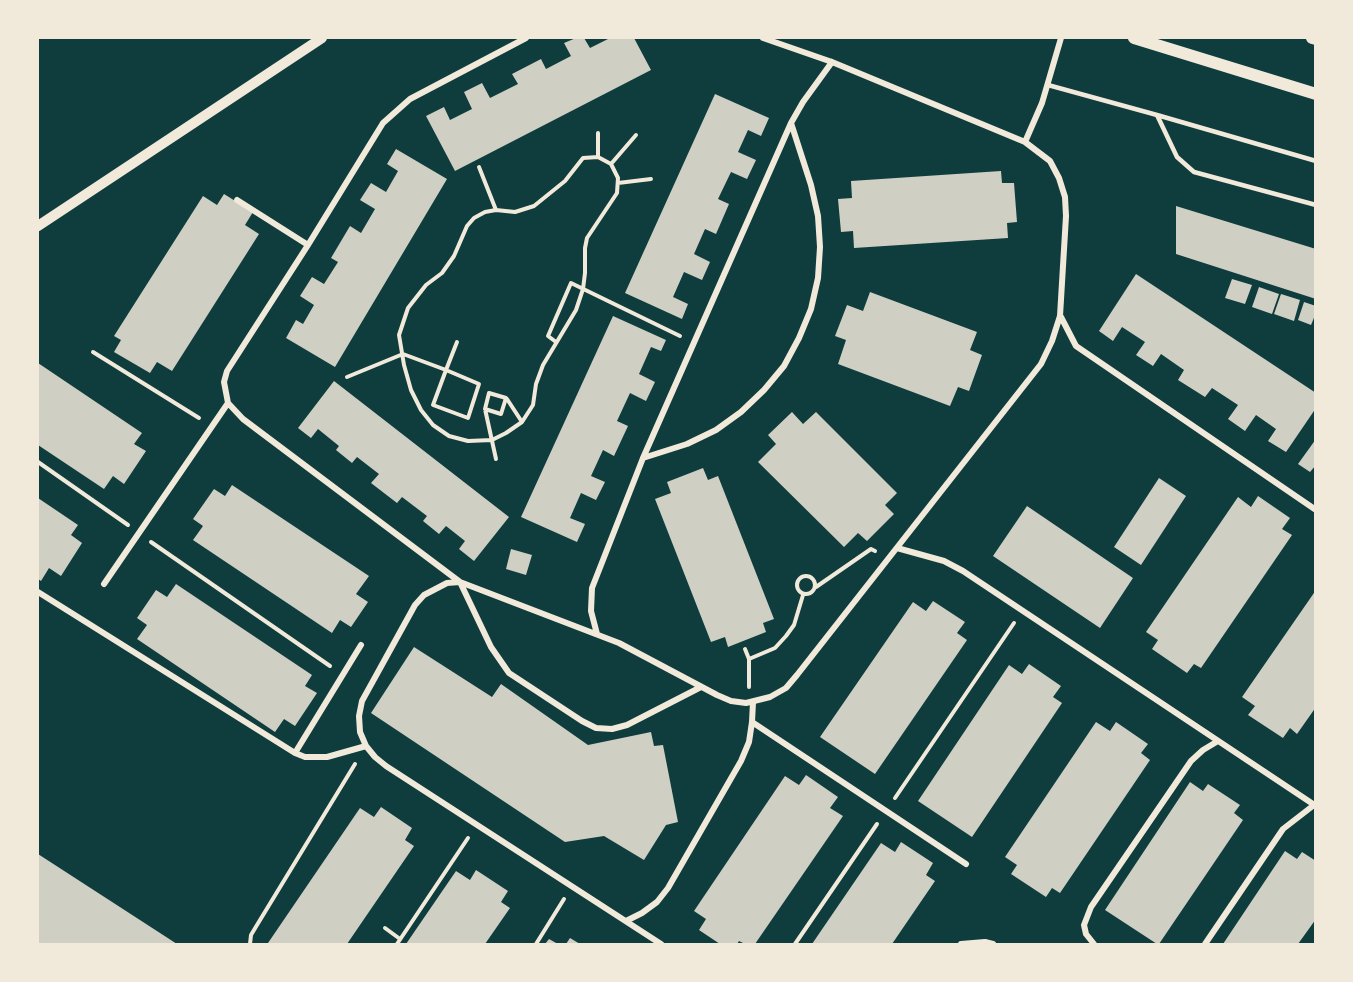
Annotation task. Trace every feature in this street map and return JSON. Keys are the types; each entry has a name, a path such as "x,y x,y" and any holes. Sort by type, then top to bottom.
{"main road":[{"path":"1134,38 1316,94"}],"street":[{"path":"38,226 322,38"},
{"path":"526,38 426,90 396,110 383,123 227,371 225,382 228,403 243,419 444,573 476,590 619,643 731,701 749,702 770,698 786,688 1041,364 1060,316 1066,216 1065,197 1050,161 1025,142 832,62 763,38"},
{"path":"1025,142 1037,117 1061,38"},
{"path":"597,634 591,611 592,588 644,458 791,123 832,62"},
{"path":"644,458 687,444 716,430 741,412 784,366 799,338 818,278 820,247 818,216 791,123"},
{"path":"237,200 308,245"},
{"path":"1060,316 1068,335 1082,351 1316,510"},
{"path":"104,584 228,403"},
{"path":"897,548 944,561 963,571 1315,806 1296,817 1283,830 1205,945"},
{"path":"460,582 491,646 510,673 596,728 612,729 627,725 701,687"},
{"path":"460,582 447,583 434,588 424,594 415,604 362,701 359,716 360,732 366,746 375,758 386,766 660,945"},
{"path":"38,592 295,753 305,757 327,757 366,746"},
{"path":"295,753 361,645"},
{"path":"626,921 657,903 668,888 741,762 749,742 752,722 749,702"},
{"path":"752,722 966,864"},
{"path":"1094,945 1086,934 1084,925 1091,907 1191,760 1218,741"},
{"path":"960,945 985,942 993,945"}],"lane":[{"path":"1047,85 1316,161"},
{"path":"1157,115 1177,157 1194,172 1316,205"}],"path":[{"path":"598,133 598,157"},
{"path":"611,164 636,135"},
{"path":"598,157 611,164 618,178 617,193 587,238 583,289 576,310 543,365 536,384 533,405 522,422 506,434 492,440 468,441 449,436 433,425 421,410 411,390 399,335 408,308 426,285 442,273 454,256 467,226 474,218 485,212 496,210 515,212 534,206 565,181 582,158 598,157"},
{"path":"479,167 496,210"},
{"path":"618,183 651,179"},
{"path":"556,342 548,336 571,284 694,344"},
{"path":"347,377 403,354 446,370 479,384 468,418 433,405 446,370 457,342"},
{"path":"93,352 212,426"},
{"path":"496,459 485,409 489,393 506,398 522,422"},
{"path":"485,409 501,414 506,398"},
{"path":"38,462 343,675"},
{"path":"803,595 813,592 816,587 871,549 889,558"},
{"path":"803,595 798,591 796,585 799,579 804,576 811,577 816,587"},
{"path":"748,658 775,648 786,636 794,625 803,595"},
{"path":"795,945 1023,611"},
{"path":"745,650 750,681 749,702"},
{"path":"250,945 251,935 366,746"},
{"path":"397,945 477,825"},
{"path":"536,945 572,886"},
{"path":"385,928 400,939"}],"building":[{"path":"576,38 584,38 590,48 610,38 634,38 651,70 455,171 426,116 444,107 450,120 472,109 464,92 482,83 490,98 518,84 512,74 541,59 546,69 571,56 564,43"},
{"path":"715,94 769,118 761,136 748,130 738,152 756,160 747,179 731,172 718,199 729,204 716,234 705,229 694,254 710,262 702,280 684,272 673,297 688,304 682,319 625,293"},
{"path":"396,149 447,179 335,367 286,338 296,320 303,324 314,305 300,296 312,277 324,284 338,262 331,258 350,226 361,233 375,209 360,200 371,183 386,192 398,171 387,164"},
{"path":"1001,171 1002,183 1014,183 1017,222 1007,223 1008,238 854,248 853,231 841,232 838,199 852,198 851,181"},
{"path":"224,194 253,212 245,225 259,234 172,371 157,362 150,373 114,352 121,340 114,336 203,196 217,205"},
{"path":"1176,206 1316,249 1316,299 1176,254"},
{"path":"1136,274 1316,393 1316,408 1286,452 1268,441 1276,429 1256,415 1245,431 1228,419 1238,405 1212,388 1205,397 1178,380 1184,370 1161,354 1153,366 1136,355 1145,342 1122,327 1113,341 1099,331"},
{"path":"1232,279 1252,285 1245,304 1225,298"},
{"path":"1259,287 1279,294 1272,314 1252,307"},
{"path":"870,292 977,332 970,350 982,355 969,391 958,387 950,406 838,364 846,340 835,336 847,305 863,311"},
{"path":"1281,294 1300,300 1294,321 1274,314"},
{"path":"1304,302 1316,306 1311,325 1298,320"},
{"path":"613,316 666,340 661,351 651,347 639,374 655,382 646,401 630,393 617,421 628,426 614,456 603,450 591,476 605,482 596,500 581,493 570,518 585,524 577,542 521,517"},
{"path":"38,363 142,433 134,444 146,451 124,484 113,476 104,489 38,445"},
{"path":"334,381 509,517 474,561 459,549 465,541 446,526 439,534 423,521 427,516 402,497 397,503 371,483 379,474 357,457 352,463 336,450 339,446 318,429 311,438 298,428"},
{"path":"792,412 803,424 816,412 897,493 885,505 894,514 867,541 858,533 844,547 758,462 776,444 768,435"},
{"path":"1316,439 1316,465 1310,472 1298,464"},
{"path":"703,468 708,480 718,476 774,619 763,623 766,632 728,647 725,637 711,642 655,499 671,493 667,482"},
{"path":"1159,478 1186,496 1141,565 1114,547"},
{"path":"232,485 369,576 356,594 368,602 351,627 340,620 332,633 193,540 203,526 193,519 214,489 225,496"},
{"path":"1258,496 1290,518 1282,529 1292,535 1201,668 1194,664 1187,673 1152,649 1158,640 1146,632 1238,497 1251,507"},
{"path":"38,498 78,525 71,535 82,543 61,576 49,568 41,581 38,579"},
{"path":"1027,506 1133,578 1100,628 993,556"},
{"path":"511,549 532,555 526,575 506,569"},
{"path":"176,584 312,675 305,686 317,693 295,726 284,719 275,732 137,639 147,625 137,618 156,590 167,597"},
{"path":"1316,590 1316,707 1297,734 1290,728 1283,738 1248,715 1255,706 1242,697"},
{"path":"933,601 965,622 957,633 967,640 875,774 820,737 913,602 926,611"},
{"path":"414,647 492,697 501,684 588,745 651,732 654,746 663,745 678,822 666,825 644,860 604,836 565,842 371,713"},
{"path":"1029,664 1061,686 1053,697 1062,703 972,837 918,801 1009,665 1022,674"},
{"path":"1096,722 1110,731 1116,722 1148,744 1141,753 1150,760 1060,893 1052,888 1046,897 1011,874 1017,865 1005,857"},
{"path":"806,775 838,797 830,808 843,816 755,944 745,944 739,941 737,944 720,944 699,930 706,919 694,911 785,776 799,785"},
{"path":"1190,782 1203,791 1208,784 1240,805 1234,813 1243,820 1157,944 1105,910"},
{"path":"381,807 412,828 405,840 414,846 347,944 268,943 360,808 374,817"},
{"path":"901,842 933,863 926,875 935,881 892,944 812,944 881,843 895,852"},
{"path":"1285,851 1297,859 1302,852 1316,861 1316,919 1298,944 1223,944"},
{"path":"38,854 177,944 38,944"},
{"path":"476,870 508,891 501,902 510,908 485,944 406,944 456,871 470,880"},
{"path":"570,938 580,944 566,944"},
{"path":"549,939 558,944 545,944"}]}
